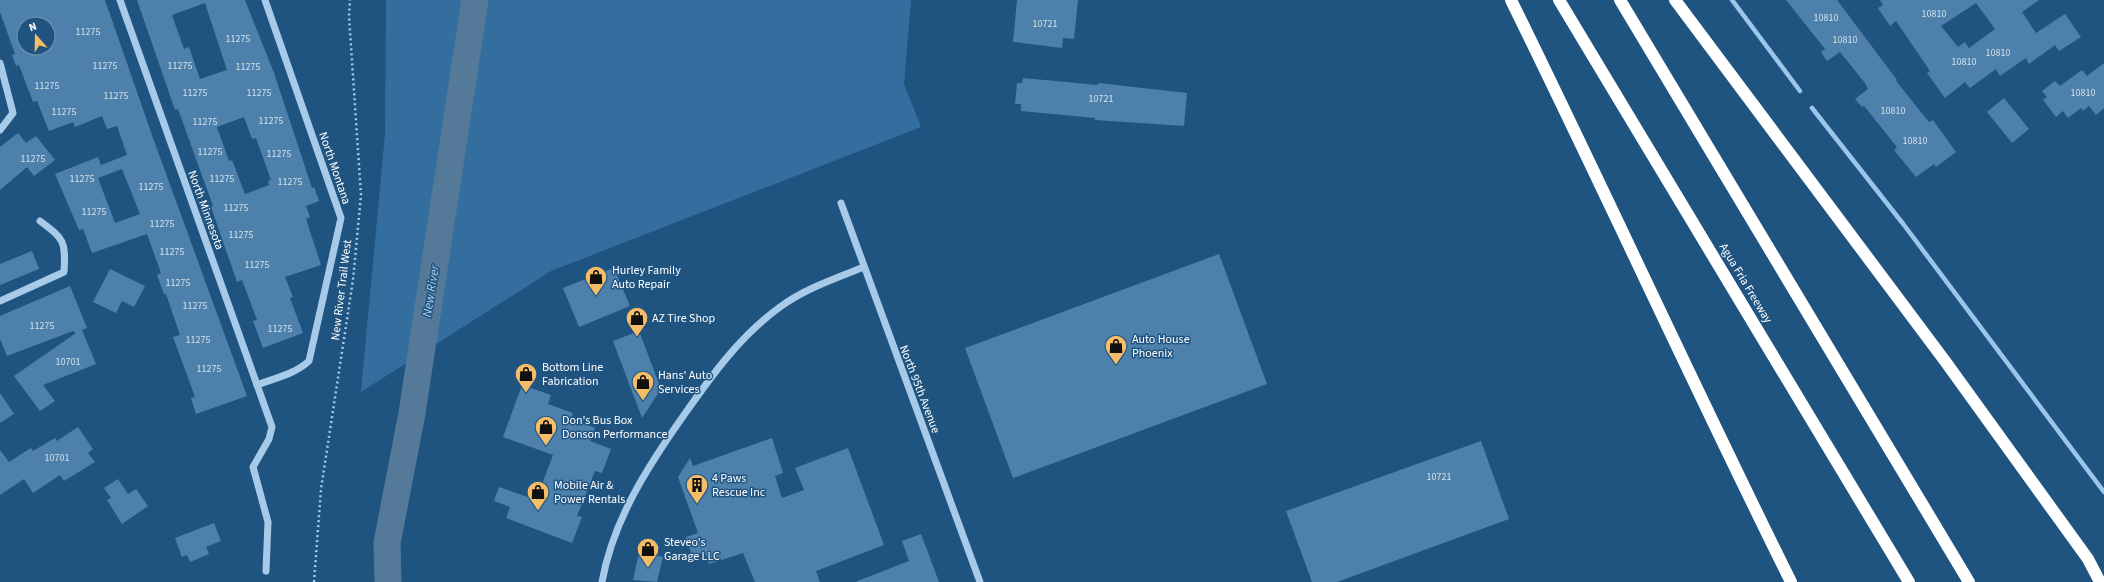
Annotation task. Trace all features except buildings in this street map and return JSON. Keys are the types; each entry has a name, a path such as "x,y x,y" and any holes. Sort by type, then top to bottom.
{"highway":[{"path":"1511,0 1727,454 1790,582"},
{"name":"Agua Fria Freeway","path":"1559,0 1909,582"},
{"path":"1620,0 1969,582"},
{"path":"1675,0 1945,361 2088,559 2100,582"}],"street":[{"name":"North Minnesota","path":"120,0 272,427 269,439 253,466 268,522 266,571"},
{"name":"North Montana","path":"257,385 302,368 309,361 341,218 265,0"},
{"path":"0,64 6,80 12,113 0,130"},
{"name":"North 95th Avenue","path":"841,203 980,582"},
{"path":"0,301 64,272 66,250 59,235 40,221"},
{"path":"602,582 609,550 618,524 633,496 656,455 729,353 780,306 830,280 864,267"}],"path":[{"name":"New River Trail West","path":"314,582 321,488 353,280 361,195 349,16 350,0"}],"shaded area":[{"path":"386,0 911,0 904,84 921,127 551,271 361,392 385,134"}],"waterway":[{"name":"New River","path":"388,582 387,543 412,413 475,0"},
{"path":"1732,0 1800,91"},
{"path":"1812,108 1904,225 2104,492"}],"place":[{"name":"Hurley Family Auto Repair","path":"596,296"},
{"name":"AZ Tire Shop","path":"637,338"},
{"name":"Auto House Phoenix","path":"1116,366"},
{"name":"Bottom Line Fabrication","path":"526,394"},
{"name":"Hans' Auto Services","path":"643,402"},
{"name":"Don's Bus Box Donson Performance","path":"546,446"},
{"name":"4 Paws Rescue Inc","path":"697,504"},
{"name":"Mobile Air & Power Rentals","path":"538,512"},
{"name":"Steveo's Garage LLC","path":"648,568"}]}
